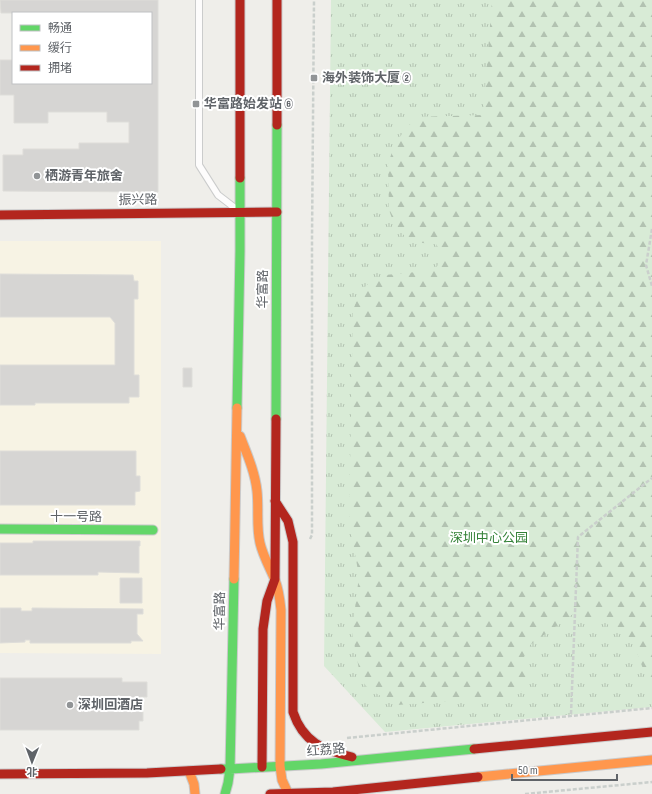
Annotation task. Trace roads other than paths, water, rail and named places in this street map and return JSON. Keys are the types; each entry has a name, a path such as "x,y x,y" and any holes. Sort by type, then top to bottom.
{"main road":[{"name":"华富路","path":"225,794 230,769 240,212 240,0"},
{"name":"华富路","path":"261,771 263,628 267,600 275,579 277,0"},
{"name":"振兴路","path":"0,215 277,212"},
{"name":"华富路","path":"236,428 252,467 256,483 258,503 257,528 263,555 275,579 279,594 281,610 280,766 282,780 288,793"},
{"path":"275,500 288,521 293,542 293,712 295,720 298,727 307,738 318,745 343,755 366,760"},
{"name":"十一号路","path":"0,529 152,530"},
{"name":"红荔路","path":"0,774 147,773 230,769 261,771 280,766 366,760 652,732"},
{"path":"270,794 333,792 652,760"},
{"path":"189,771 194,784 195,794"},
{"path":"371,794 397,786"}],"lane":[{"path":"199,0 199,165 218,195 240,212"}],"place":[{"name":"海外装饰大厦 ②","path":"314,78"},
{"name":"华富路始发站 ⑥","path":"196,104"},
{"name":"栖游青年旅舍","path":"37,176"},
{"name":"深圳回酒店","path":"70,705"}],"park label":[{"name":"深圳中心公园","path":"489,538"}]}
